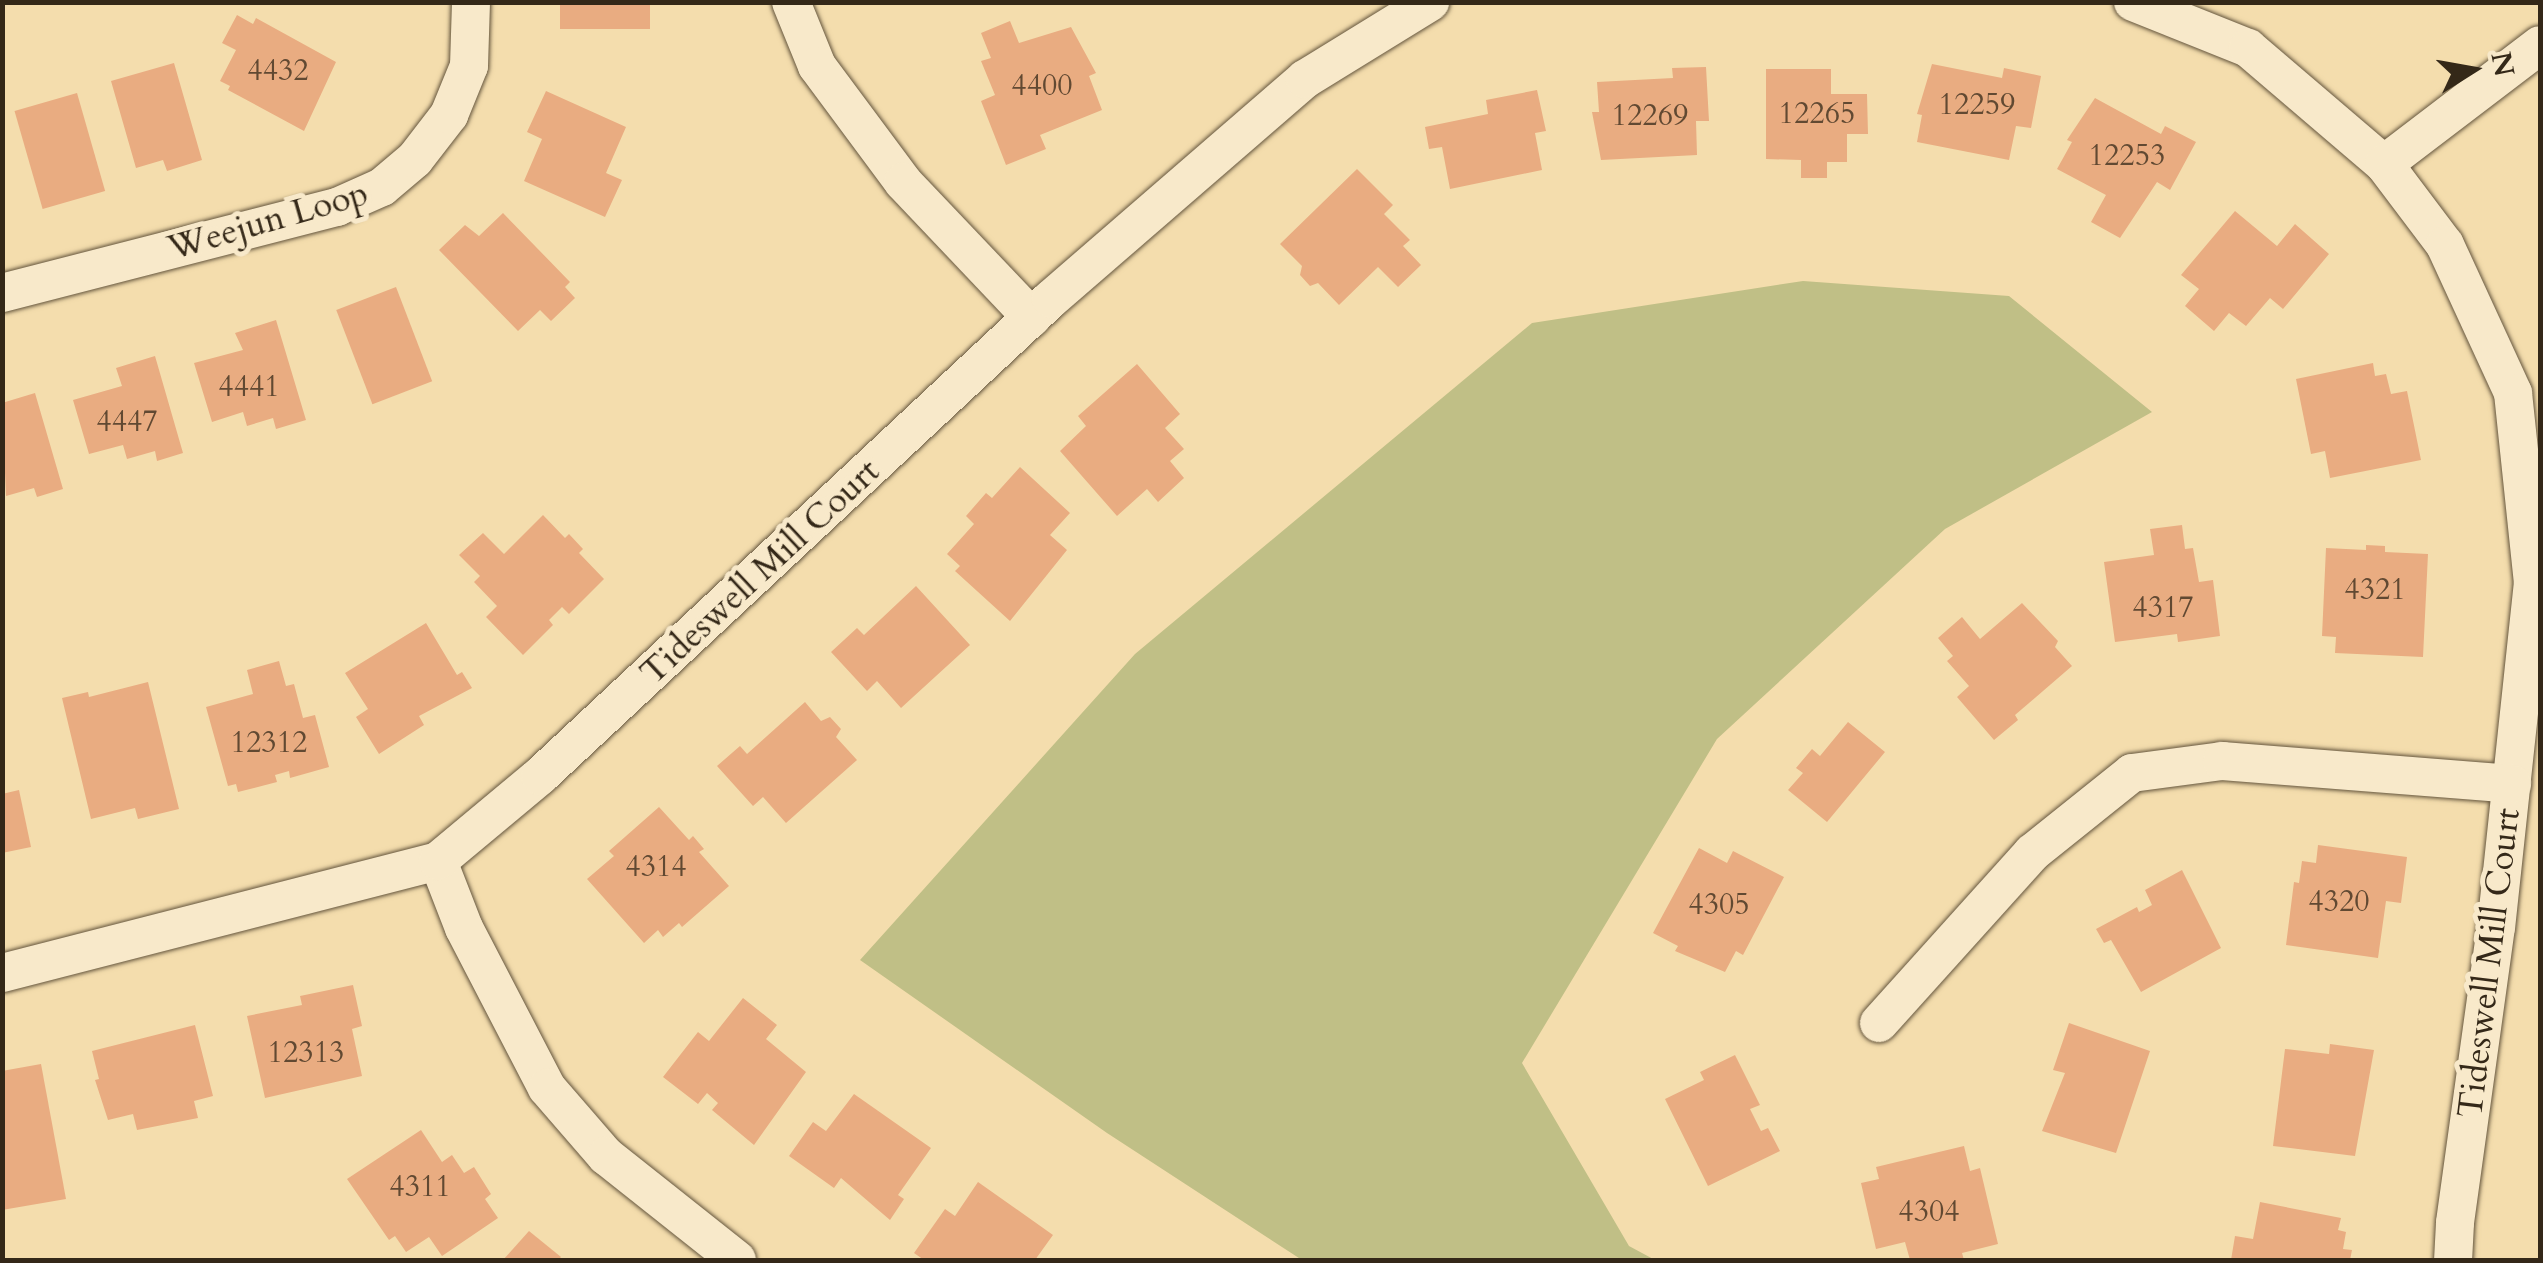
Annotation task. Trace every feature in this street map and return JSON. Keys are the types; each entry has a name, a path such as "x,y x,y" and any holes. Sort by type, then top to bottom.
{"street":[{"name":"Weejun Loop","path":"2,292 337,208 382,188 415,159 449,115 469,66 471,2"},
{"path":"791,2 817,66 902,182 1032,318"},
{"name":"Tideswell Mill Court","path":"2,973 438,860 540,776 1032,318 1305,79 1430,2"},
{"name":"Tideswell Mill Court","path":"2133,2 2248,48 2384,164 2445,245 2513,392 2534,582 2454,1260"},
{"path":"2384,164 2540,45"},
{"path":"1880,1023 2032,853 2132,773 2222,761 2512,784"},
{"path":"438,860 464,928 546,1088 606,1156 737,1260"}],"shaded area":[{"path":"1803,281 2009,296 2152,412 1945,529 1717,739 1522,1063 1629,1246 1655,1260 1302,1260 1107,1133 860,960 1135,654 1532,323"}],"building":[{"path":"560,2 650,2 650,29 560,29"},
{"path":"237,15 253,24 256,18 336,62 304,131 228,90 230,86 220,81 236,50 222,43"},
{"path":"1010,21 1019,43 1071,27 1096,73 1089,76 1102,110 1040,135 1046,149 1006,165 981,101 995,95 981,61 991,58 981,33"},
{"path":"174,63 202,160 167,171 163,160 136,168 111,81"},
{"path":"1932,64 2002,78 2004,68 2041,76 2031,128 2016,126 2009,160 1917,142 1922,115 1917,114"},
{"path":"1706,67 1709,121 1696,121 1697,155 1601,160 1592,112 1599,112 1597,82 1673,78 1672,68"},
{"path":"1766,69 1831,69 1831,94 1867,94 1868,134 1847,134 1847,162 1827,162 1827,178 1801,178 1801,160 1766,159"},
{"path":"1537,90 1546,131 1535,133 1542,170 1450,189 1442,147 1429,149 1425,127 1488,114 1486,100"},
{"path":"546,91 626,127 606,173 622,180 605,217 524,181 542,139 527,132"},
{"path":"77,93 105,191 43,209 15,111"},
{"path":"2095,98 2161,134 2165,126 2196,142 2170,190 2157,182 2120,238 2091,222 2106,195 2057,169 2072,142 2067,140"},
{"path":"1357,169 1393,205 1384,214 1410,240 1403,246 1421,265 1398,287 1378,267 1339,305 1318,283 1310,286 1300,275 1302,266 1280,244"},
{"path":"2235,211 2277,246 2295,224 2329,254 2283,309 2270,298 2246,326 2229,313 2214,331 2185,306 2199,289 2181,275"},
{"path":"503,213 570,282 565,287 575,298 551,321 540,310 518,331 439,250 465,225 479,236"},
{"path":"396,287 432,381 372,404 336,310"},
{"path":"276,320 306,420 276,429 273,418 247,426 243,412 212,422 194,363 243,350 235,333"},
{"path":"155,356 183,453 157,461 155,451 127,459 123,445 89,454 73,400 122,386 116,368"},
{"path":"2373,363 2375,376 2386,374 2391,394 2407,391 2421,460 2330,478 2325,451 2311,454 2296,379"},
{"path":"1137,364 1180,414 1165,428 1184,449 1170,461 1184,478 1158,502 1147,489 1117,516 1060,451 1086,426 1078,416"},
{"path":"35,393 63,489 37,497 34,488 6,496 2,403"},
{"path":"1020,467 1070,513 1050,535 1067,550 1010,621 955,571 960,566 947,554 974,524 966,516 986,493 992,498"},
{"path":"543,515 565,538 569,534 583,549 579,553 604,579 569,614 562,607 549,620 553,625 523,655 486,617 497,606 474,582 480,576 459,555 483,533 504,554"},
{"path":"2182,525 2185,549 2193,548 2199,582 2213,580 2220,636 2178,642 2177,634 2115,642 2104,562 2154,555 2150,529"},
{"path":"2366,545 2385,546 2385,552 2428,554 2423,657 2335,653 2336,637 2322,636 2326,548 2366,550"},
{"path":"916,586 970,645 901,708 877,681 867,691 831,652 857,628 864,635"},
{"path":"2022,603 2058,641 2055,647 2072,666 2015,715 2018,720 1994,740 1957,697 1969,686 1947,661 1953,656 1938,638 1962,617 1980,639"},
{"path":"426,623 457,675 462,672 472,688 419,716 424,725 379,754 356,717 368,709 345,673"},
{"path":"279,661 286,686 294,684 303,718 315,715 329,767 290,778 289,771 275,775 277,782 238,792 236,784 228,786 206,707 253,694 247,670"},
{"path":"148,682 179,809 138,819 135,808 91,819 62,698 88,692 89,697"},
{"path":"805,702 821,721 830,717 841,729 836,737 857,760 786,823 763,797 753,806 717,766 740,746 747,754"},
{"path":"1848,722 1885,752 1827,822 1788,790 1803,773 1796,768 1812,749 1820,756"},
{"path":"19,790 31,847 2,853 2,794"},
{"path":"659,807 689,840 693,836 704,849 699,852 729,886 682,927 679,923 663,937 658,930 644,943 587,879 614,856 609,851"},
{"path":"2318,845 2407,857 2401,903 2386,901 2378,958 2286,945 2294,882 2299,883 2302,861 2316,863"},
{"path":"1699,848 1727,863 1733,851 1784,877 1743,955 1736,951 1725,972 1675,951 1678,946 1653,933"},
{"path":"2182,870 2221,948 2141,992 2111,940 2104,943 2096,929 2137,907 2139,912 2152,905 2145,890"},
{"path":"353,985 362,1026 352,1029 362,1076 265,1098 247,1016 302,1005 300,996"},
{"path":"743,998 777,1025 766,1039 806,1072 754,1145 712,1110 718,1103 707,1093 698,1104 663,1077 698,1032 709,1041"},
{"path":"2069,1023 2150,1051 2116,1153 2042,1131 2065,1073 2053,1070"},
{"path":"195,1025 213,1096 194,1101 198,1118 137,1130 133,1114 108,1120 95,1080 99,1079 92,1051"},
{"path":"2330,1044 2374,1050 2355,1156 2273,1146 2285,1049 2329,1054"},
{"path":"1735,1055 1760,1105 1750,1109 1761,1131 1768,1128 1780,1151 1708,1186 1665,1099 1704,1080 1700,1072"},
{"path":"41,1064 66,1199 2,1210 2,1071"},
{"path":"854,1094 931,1148 898,1195 904,1199 890,1220 841,1178 834,1188 789,1156 813,1122 826,1131"},
{"path":"421,1130 442,1162 452,1155 464,1173 474,1167 491,1194 485,1199 498,1218 442,1256 429,1237 406,1252 395,1236 389,1240 347,1179"},
{"path":"1964,1146 1970,1171 1980,1168 1998,1244 1962,1253 1964,1260 1910,1260 1905,1242 1876,1249 1861,1183 1879,1179 1876,1167"},
{"path":"978,1182 1053,1235 1035,1260 924,1260 914,1253 945,1209 955,1216"},
{"path":"2260,1202 2341,1218 2338,1230 2346,1232 2343,1249 2352,1250 2350,1260 2231,1260 2235,1236 2253,1239"},
{"path":"529,1231 561,1257 503,1260"}]}
